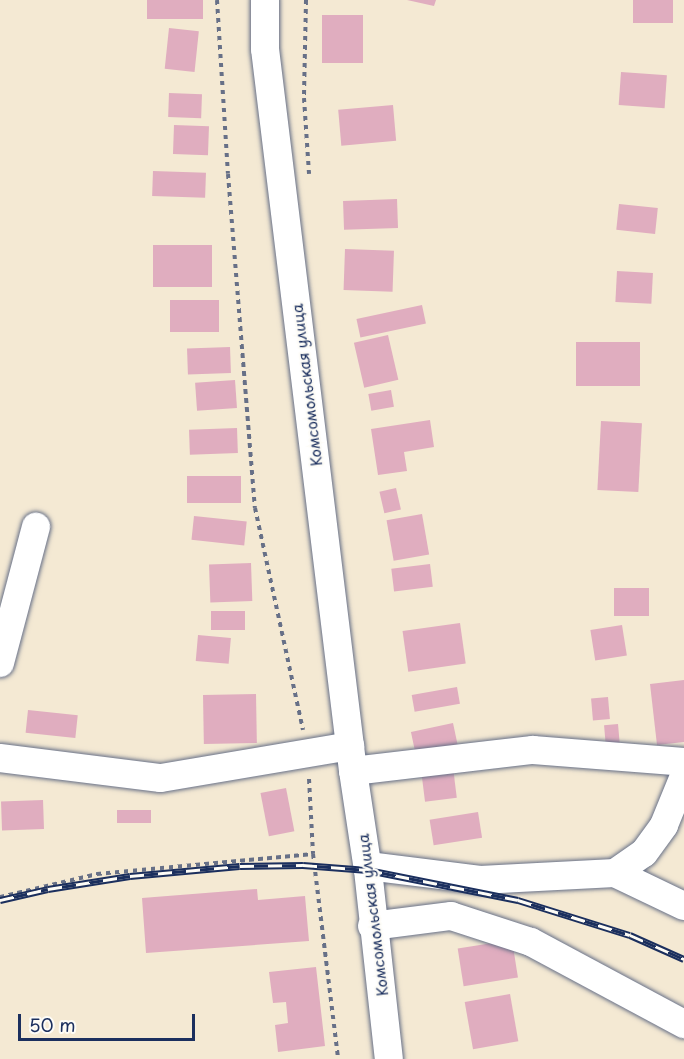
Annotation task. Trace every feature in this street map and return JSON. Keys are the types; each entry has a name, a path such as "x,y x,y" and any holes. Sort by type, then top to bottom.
{"street":[{"name":"Комсомольская улица","path":"265,0 265,49 352,758 368,866 372,926 389,1059"},
{"path":"0,663 36,527"},
{"path":"0,758 161,778 308,753 352,758 533,750 684,762"},
{"path":"615,873 644,854 664,825 684,776"},
{"path":"368,866 480,880 615,873 684,906"},
{"path":"372,926 451,916 531,942 684,1024"}],"path":[{"path":"217,0 228,174 255,508 308,753 313,854 338,1059"},
{"path":"0,897 97,874 313,854"}],"building":[{"path":"147,0 203,0 203,19 147,19"},
{"path":"407,0 436,0 434,6"},
{"path":"633,0 673,0 673,23 633,23"},
{"path":"322,15 363,15 363,63 322,63"},
{"path":"169,28 199,31 195,72 165,69"},
{"path":"621,72 667,75 665,108 619,105"},
{"path":"169,93 202,94 201,118 168,117"},
{"path":"393,105 396,141 341,146 338,110"},
{"path":"174,125 209,126 208,155 173,154"},
{"path":"153,171 206,173 205,198 152,196"},
{"path":"397,199 398,228 344,230 343,201"},
{"path":"619,204 658,208 655,234 616,230"},
{"path":"153,245 212,245 212,287 153,287"},
{"path":"345,249 394,251 393,292 344,290"},
{"path":"617,271 653,273 651,304 615,302"},
{"path":"170,300 219,300 219,332 170,332"},
{"path":"422,305 426,324 360,338 356,319"},
{"path":"388,335 398,380 364,388 354,343"},
{"path":"576,342 640,342 640,386 576,386"},
{"path":"230,347 231,373 188,374 187,349"},
{"path":"235,380 237,408 197,411 195,383"},
{"path":"391,390 394,407 371,411 368,394"},
{"path":"430,420 434,447 404,452 407,471 378,475 371,429"},
{"path":"601,421 642,423 638,492 597,490"},
{"path":"237,428 238,453 190,455 189,430"},
{"path":"187,476 241,476 241,503 187,503"},
{"path":"396,488 401,509 384,513 379,492"},
{"path":"422,514 429,554 394,561 387,520"},
{"path":"194,516 247,522 244,545 191,540"},
{"path":"251,563 252,601 210,602 209,564"},
{"path":"430,564 433,587 394,592 391,569"},
{"path":"614,588 649,588 649,616 614,616"},
{"path":"211,611 245,611 245,630 211,630"},
{"path":"460,623 466,664 408,672 403,631"},
{"path":"622,625 627,656 595,661 590,630"},
{"path":"198,635 231,638 229,664 196,661"},
{"path":"684,680 684,742 657,745 650,684"},
{"path":"457,687 460,704 415,712 412,695"},
{"path":"256,694 257,743 204,744 203,695"},
{"path":"608,697 610,719 593,720 591,698"},
{"path":"28,710 78,715 75,738 26,733"},
{"path":"453,723 458,746 416,755 411,732"},
{"path":"618,724 620,747 606,748 604,725"},
{"path":"453,767 457,798 425,802 421,771"},
{"path":"286,788 294,831 269,836 260,793"},
{"path":"43,800 44,829 2,830 1,801"},
{"path":"117,810 151,810 151,823 117,823"},
{"path":"478,812 482,838 434,845 430,820"},
{"path":"257,889 258,900 305,896 309,941 146,953 142,898"},
{"path":"512,940 518,978 464,986 458,949"},
{"path":"316,967 325,1046 278,1052 275,1025 288,1023 286,1002 273,1003 269,972"},
{"path":"510,994 518,1041 473,1049 465,1002"}],"railway":[{"path":"0,900 48,889 130,876 240,866 303,865 368,870 518,900 630,935 684,959"}]}
